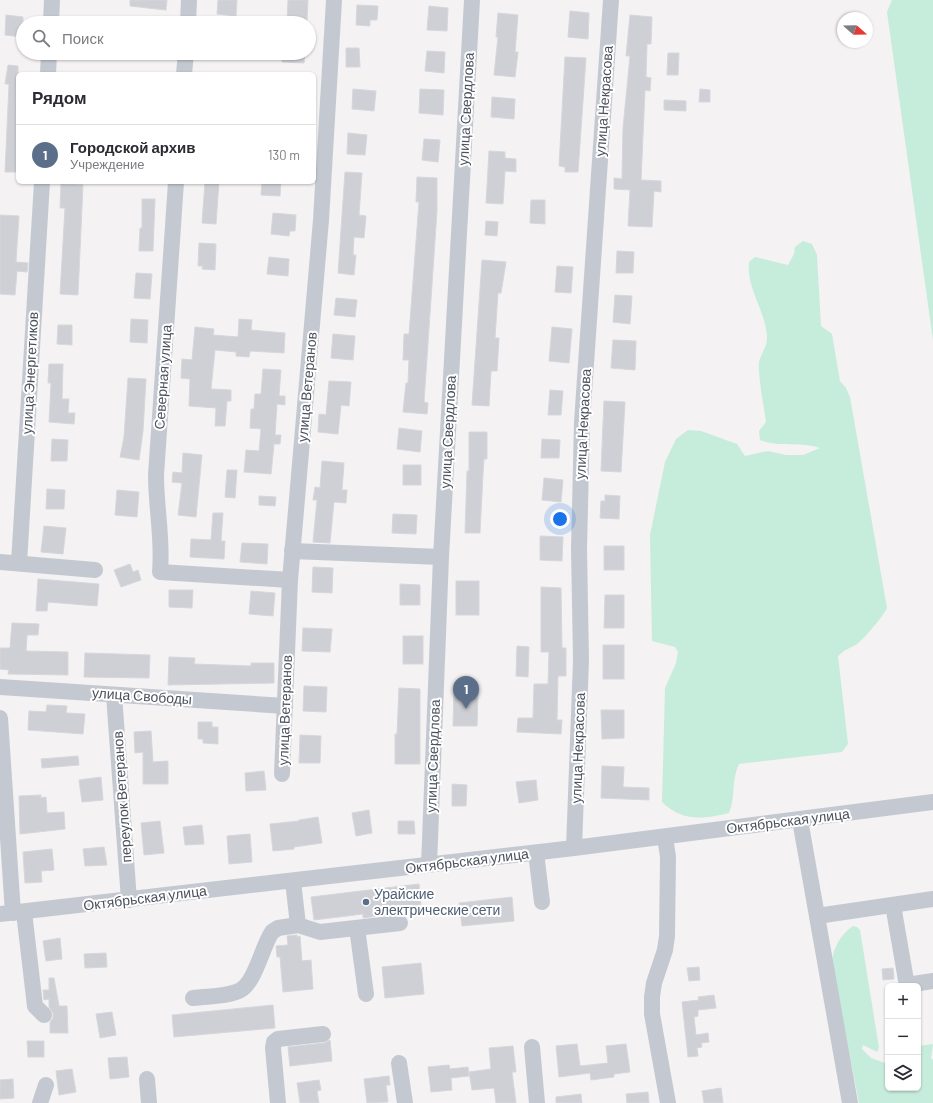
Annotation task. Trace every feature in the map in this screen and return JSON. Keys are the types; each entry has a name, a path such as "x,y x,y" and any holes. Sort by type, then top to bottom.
{"street":[{"path":"51,16 52,0"},
{"path":"188,16 189,0"},
{"name":"улица Ветеранов","path":"282,774 290,580 321,220 334,0"},
{"name":"улица Свердлова","path":"429,865 441,557 472,0"},
{"name":"улица Некрасова","path":"574,848 581,660 579,549 582,422 611,0"},
{"path":"48,72 49,60"},
{"path":"184,72 185,60"},
{"name":"улица Энергетиков","path":"19,563 42,184"},
{"name":"Северная улица","path":"176,184 156,475 156,499 162,548 160,572 290,580"},
{"path":"292,551 441,557"},
{"path":"0,562 95,570"},
{"name":"улица Свободы","path":"0,687 284,706"},
{"name":"переулок Ветеранов","path":"114,694 129,900"},
{"path":"0,718 12,913 35,1006 44,1015"},
{"name":"Октябрьская улица","path":"12,913 536,853 933,802"},
{"path":"800,820 850,1103"},
{"path":"665,837 668,857 667,936 665,950 654,983 652,1014 668,1103"},
{"path":"536,853 542,902"},
{"path":"293,881 298,925"},
{"path":"817,916 933,899"},
{"path":"893,905 906,983"},
{"path":"193,998 237,992 244,988 250,980 272,932 278,928 298,925 320,932 400,923"},
{"path":"357,928 366,994"},
{"path":"921,983 933,981"},
{"path":"278,1103 273,1048 274,1042 278,1039 323,1034"},
{"path":"532,1047 537,1103"},
{"path":"399,1063 405,1103"},
{"path":"147,1079 149,1103"},
{"path":"40,1103 46,1085"}],"green space":[{"path":"892,0 933,0 933,340 887,12"},
{"path":"803,241 812,244 817,255 821,326 832,334 840,381 846,388 850,397 887,608 860,642 838,656 848,744 842,752 739,764 735,776 729,813 711,817 685,816 677,813 662,802 665,688 676,663 678,652 675,647 652,641 650,535 665,462 676,439 688,430 701,431 737,444 745,456 768,451 786,455 803,455 820,448 805,445 775,444 767,442 760,440 759,431 766,422 760,383 759,363 766,345 767,337 766,327 750,281 749,262 755,257 788,265 794,254 795,247"},
{"path":"853,926 860,930 879,1048 877,1052 863,1045 862,1049 871,1058 885,1063 885,1091 921,1091 921,1046 933,1044 931,1059 933,1059 933,1103 859,1103 832,964 835,947"}],"building":[{"path":"130,0 167,0 166,10 130,6"},
{"path":"218,0 237,0 236,16 217,14"},
{"path":"288,0 308,0 307,16 287,16"},
{"path":"357,5 378,6 377,20 370,20 370,26 356,25"},
{"path":"429,6 448,8 447,31 427,30"},
{"path":"570,11 589,13 588,39 568,37"},
{"path":"498,13 518,15 515,52 518,52 515,77 494,75 498,37 496,37"},
{"path":"6,15 16,16 16,36 5,35"},
{"path":"630,15 652,17 651,44 647,44 646,77 651,78 650,91 645,90 641,180 661,181 661,192 654,191 652,227 628,226 630,190 614,189 614,178 622,179 623,128 630,56 626,56"},
{"path":"346,48 359,48 360,67 346,67"},
{"path":"427,51 445,52 444,73 425,71"},
{"path":"668,53 679,53 678,75 667,75"},
{"path":"565,57 586,58 578,172 565,172 565,167 559,166"},
{"path":"282,60 304,60 304,63 282,62"},
{"path":"8,65 18,66 18,72 16,72 16,172 5,172 9,84 5,84"},
{"path":"353,89 376,91 374,111 352,109"},
{"path":"420,89 444,90 443,115 419,113"},
{"path":"700,89 710,90 710,102 699,102"},
{"path":"492,97 515,99 514,119 491,117"},
{"path":"664,100 686,101 686,111 664,110"},
{"path":"348,133 367,135 365,155 347,154"},
{"path":"424,139 440,140 438,162 422,160"},
{"path":"489,151 505,152 505,158 516,159 516,172 505,171 503,204 486,203"},
{"path":"345,172 362,173 359,215 366,216 364,238 354,237 353,255 356,255 354,275 338,273"},
{"path":"417,177 437,178 437,211 424,402 428,403 427,414 403,412 406,383 408,383 409,360 403,360 404,334 409,334 419,202 416,202"},
{"path":"61,184 83,185 78,295 60,294 65,208 60,208"},
{"path":"205,184 219,184 216,224 202,223"},
{"path":"262,184 281,184 280,196 261,195"},
{"path":"142,199 155,199 153,251 139,251 140,228 142,228"},
{"path":"531,200 545,200 545,224 530,223"},
{"path":"273,213 296,215 295,231 290,231 289,236 271,234"},
{"path":"0,215 19,216 16,262 28,263 27,272 17,271 15,295 0,294"},
{"path":"486,221 498,222 497,236 485,235"},
{"path":"199,243 216,244 215,270 202,269 203,266 198,266"},
{"path":"617,251 634,252 633,273 616,273"},
{"path":"269,257 289,259 288,276 267,274"},
{"path":"482,260 506,262 501,293 498,293 495,338 499,338 497,371 491,371 489,406 472,405"},
{"path":"557,266 573,267 571,293 555,292"},
{"path":"136,273 152,274 150,299 134,298"},
{"path":"615,295 632,296 630,324 613,322"},
{"path":"336,298 357,300 355,317 334,315"},
{"path":"131,319 148,320 147,343 130,342"},
{"path":"239,319 252,320 251,330 285,333 284,353 250,351 249,357 236,356 236,352 215,350 211,389 231,390 231,401 227,401 225,426 215,426 216,408 189,406 190,379 181,378 182,359 192,360 195,327 214,329 213,335 238,337"},
{"path":"58,325 72,325 72,345 57,344"},
{"path":"552,327 572,329 569,363 549,361"},
{"path":"333,334 355,336 353,360 331,358"},
{"path":"613,340 636,341 635,370 611,368"},
{"path":"49,364 63,364 62,399 69,399 68,413 75,413 74,424 49,422 51,383 48,383"},
{"path":"263,369 281,370 279,396 285,396 285,405 277,404 275,435 281,435 280,444 274,444 271,474 244,472 246,450 259,451 261,429 250,428 251,409 254,409 255,394 261,394"},
{"path":"128,378 146,379 143,431 139,460 120,457 124,437"},
{"path":"329,381 351,382 349,406 341,405 338,434 318,432 319,414 326,415"},
{"path":"550,390 563,391 561,415 548,415"},
{"path":"604,401 625,402 621,472 601,471"},
{"path":"399,428 422,431 420,452 397,449"},
{"path":"469,432 487,432 487,459 484,459 480,533 465,533 467,471 469,471"},
{"path":"52,439 68,440 67,461 51,461"},
{"path":"542,439 560,440 559,458 541,458"},
{"path":"183,453 202,455 196,517 178,515 182,483 172,482 173,472 182,473"},
{"path":"322,461 344,463 342,490 347,490 346,503 334,502 330,543 313,542 317,500 313,500 315,487 320,488"},
{"path":"403,465 421,465 421,485 403,485"},
{"path":"227,470 237,470 235,498 225,497"},
{"path":"544,478 563,480 561,502 542,500"},
{"path":"47,489 65,490 64,509 46,509"},
{"path":"117,490 139,492 137,517 115,515"},
{"path":"605,495 620,496 619,519 600,518 601,501 605,501"},
{"path":"259,496 276,497 275,506 259,505"},
{"path":"213,513 223,513 221,541 225,541 224,559 190,557 191,539 211,540"},
{"path":"393,514 417,515 416,534 392,533"},
{"path":"44,526 66,528 63,554 41,552"},
{"path":"540,536 563,537 562,561 540,560"},
{"path":"242,543 268,544 267,564 240,562"},
{"path":"604,546 624,546 624,570 604,570"},
{"path":"130,564 133,572 138,570 141,580 121,587 114,570"},
{"path":"313,567 333,568 332,593 312,592"},
{"path":"38,579 99,584 97,606 48,602 47,611 36,611"},
{"path":"456,581 479,581 479,615 456,615"},
{"path":"400,584 420,585 420,605 400,605"},
{"path":"541,587 561,588 562,648 566,648 566,676 558,676 557,720 562,720 561,734 517,732 518,718 533,718 534,684 548,684 549,652 541,652"},
{"path":"169,590 193,590 192,608 169,607"},
{"path":"251,591 275,593 273,616 249,614"},
{"path":"605,595 624,595 624,628 604,628"},
{"path":"12,623 39,624 38,635 27,635 26,651 68,652 68,675 8,674 9,670 0,669 0,648 10,648"},
{"path":"303,628 332,629 330,652 302,651"},
{"path":"403,636 423,636 423,664 403,664"},
{"path":"603,645 624,645 624,679 603,679"},
{"path":"517,646 529,647 528,677 516,676"},
{"path":"85,653 150,655 149,678 84,677"},
{"path":"169,657 195,658 194,664 251,666 251,663 274,663 274,683 168,685"},
{"path":"304,686 327,687 326,712 303,711"},
{"path":"399,688 420,689 420,764 395,764 395,734 397,734"},
{"path":"454,692 478,693 477,726 453,726"},
{"path":"47,705 67,706 66,713 85,714 83,734 28,730 29,711 46,712"},
{"path":"601,710 624,710 624,738 602,739"},
{"path":"198,722 212,722 212,727 218,727 218,744 203,743 203,739 198,739"},
{"path":"151,731 153,762 168,761 168,784 143,784 143,752 135,753 134,732"},
{"path":"300,735 321,736 320,763 299,763"},
{"path":"78,756 79,765 42,768 41,759"},
{"path":"602,766 624,767 623,787 649,788 649,800 601,798"},
{"path":"264,771 266,790 246,791 245,773"},
{"path":"101,777 103,800 82,802 79,780"},
{"path":"536,780 538,800 519,803 516,782"},
{"path":"452,784 467,785 466,806 452,806"},
{"path":"41,795 41,798 46,797 47,813 64,812 65,829 20,834 19,796"},
{"path":"369,810 372,833 356,836 352,813"},
{"path":"318,817 322,843 294,847 294,849 273,851 270,824 299,821"},
{"path":"160,821 164,853 144,855 141,823"},
{"path":"398,821 414,821 415,834 398,834"},
{"path":"202,825 204,844 185,845 183,827"},
{"path":"250,834 252,862 229,864 227,836"},
{"path":"104,847 107,865 85,866 83,849"},
{"path":"52,849 54,870 41,871 42,882 25,883 23,852"},
{"name":"Урайские электрические сети","path":"419,884 421,908 384,912 385,915 363,918 363,914 314,920 311,897"},
{"path":"512,897 514,921 462,926 459,903"},
{"path":"297,935 297,937 300,936 302,961 311,960 313,989 283,992 280,957 277,957 276,946 288,945 287,936"},
{"path":"60,938 62,959 46,961 43,941"},
{"path":"106,953 107,967 85,968 84,954"},
{"path":"421,963 424,994 385,998 382,967"},
{"path":"699,967 700,980 689,981 687,968"},
{"path":"893,968 894,979 883,980 882,969"},
{"path":"49,978 54,978 59,1006 67,1006 68,1033 50,1033 50,1022 53,1018 53,1013 49,1007 49,999 44,1000 43,990 49,990"},
{"path":"714,995 716,1008 698,1010 698,1016 694,1017 696,1035 708,1033 709,1042 701,1043 702,1047 697,1048 698,1056 688,1057 682,1002 699,1000 698,997"},
{"path":"273,1005 275,1028 174,1037 172,1015"},
{"path":"112,1012 116,1035 100,1038 96,1014"},
{"path":"330,1040 332,1061 290,1066 288,1047 324,1043"},
{"path":"27,1041 44,1041 44,1057 28,1057"},
{"path":"577,1044 580,1066 608,1063 606,1046 626,1044 630,1072 614,1074 614,1077 591,1080 590,1073 559,1077 556,1046"},
{"path":"513,1046 516,1072 512,1072 516,1103 496,1103 494,1088 472,1090 469,1072 491,1069 489,1048"},
{"path":"127,1057 129,1077 110,1079 108,1058"},
{"path":"449,1065 450,1069 468,1067 469,1076 451,1078 452,1090 431,1092 428,1067"},
{"path":"72,1069 76,1092 59,1095 56,1071"},
{"path":"389,1076 390,1085 386,1085 388,1102 367,1103 364,1079"},
{"path":"13,1079 14,1098 0,1099 0,1080"},
{"path":"319,1080 321,1090 317,1091 319,1103 300,1103 297,1083"},
{"path":"721,1088 723,1103 704,1103 702,1091"},
{"path":"648,1092 649,1103 627,1103 626,1094"},
{"path":"581,1094 582,1103 556,1103 556,1097"}],"place":[{"name":"Городской архив","path":"466,709"},
{"name":"Урайские электрические сети","path":"366,902"}]}
